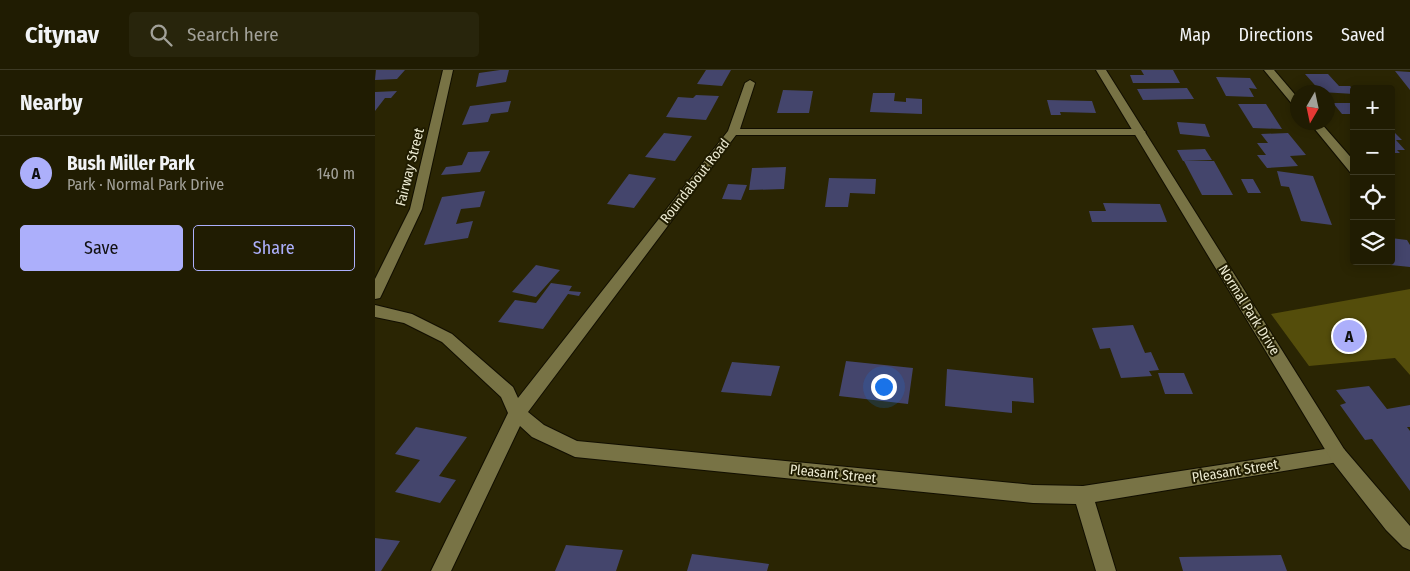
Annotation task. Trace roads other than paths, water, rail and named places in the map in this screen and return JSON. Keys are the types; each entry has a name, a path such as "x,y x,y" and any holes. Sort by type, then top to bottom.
{"street":[{"name":"Fairway Street","path":"375,294 416,209 448,70"},
{"name":"Normal Park Drive","path":"1101,70 1338,454 1393,523 1410,540"},
{"path":"1269,70 1290,95"},
{"path":"733,132 750,84"},
{"path":"1321,130 1350,164"},
{"name":"Roundabout Road","path":"441,571 517,413 733,132 1140,132"},
{"name":"Pleasant Street","path":"375,311 407,318 447,338 507,392 517,413 538,432 575,448 1033,494 1083,495 1338,454"},
{"path":"1083,495 1106,571"}],"place":[{"name":"Bush Miller Park","path":"1349,336"}]}
